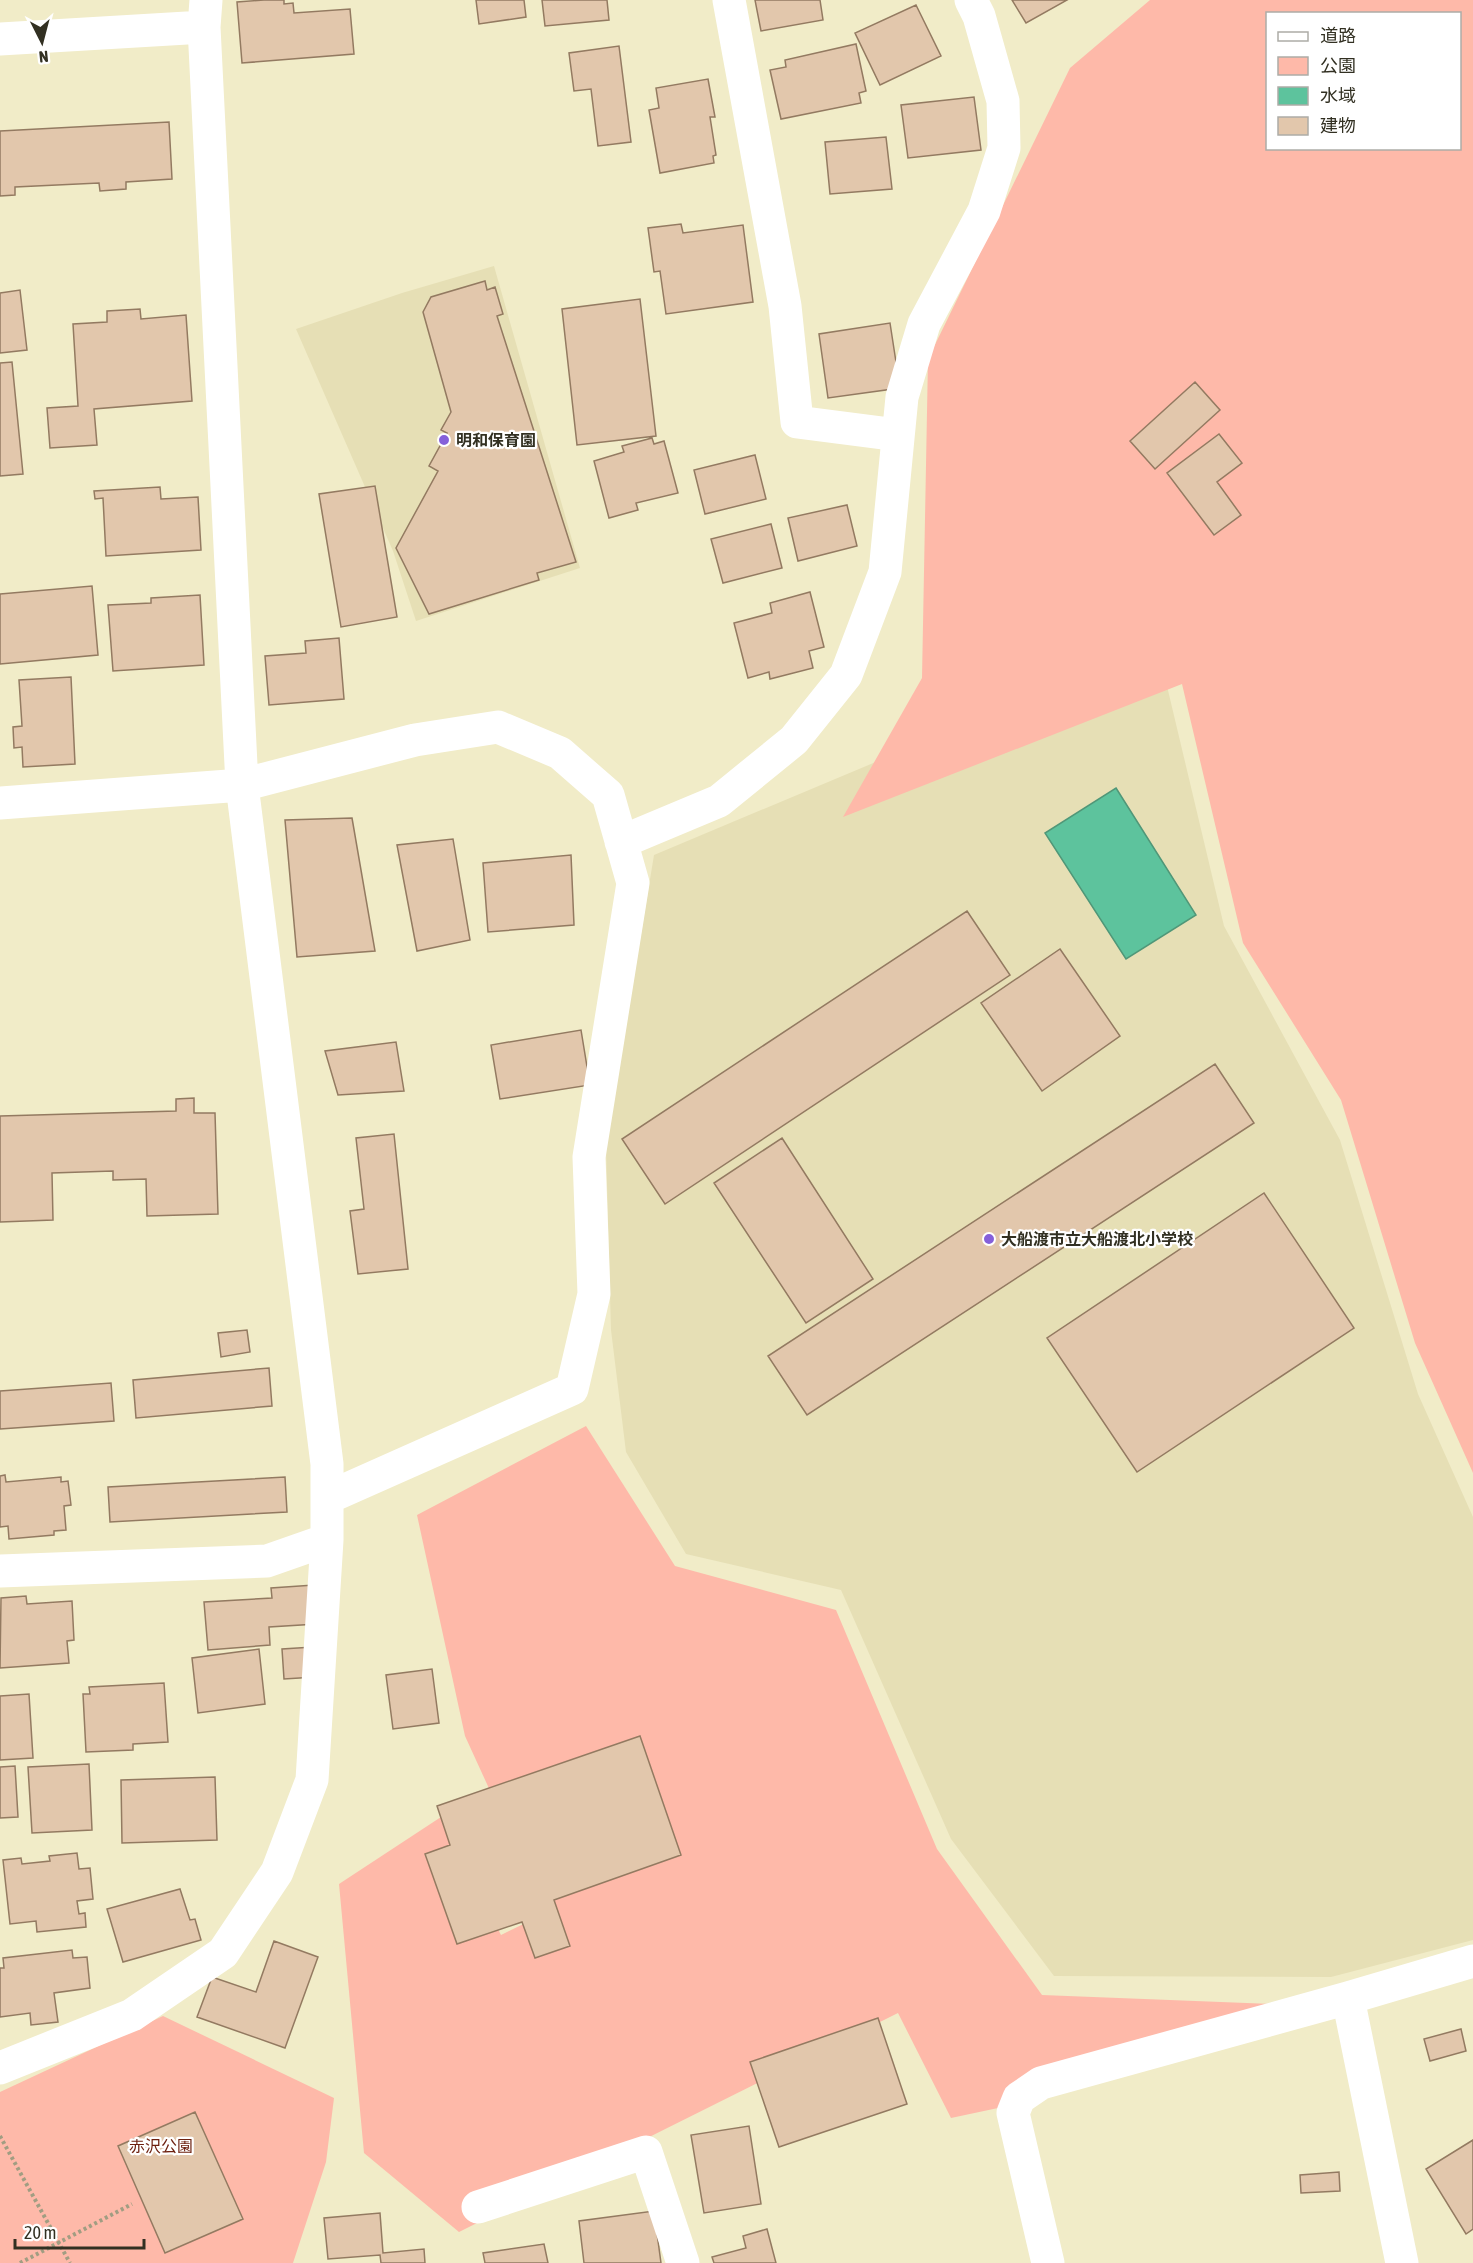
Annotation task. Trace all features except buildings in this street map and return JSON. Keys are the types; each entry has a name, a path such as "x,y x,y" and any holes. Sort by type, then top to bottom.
{"street":[{"path":"729,0 785,306 797,422 898,435"},
{"path":"621,842 719,801 794,740 846,675 885,572 902,397 924,324 984,211 1004,148 1003,101 979,16 971,0"},
{"path":"0,39 205,14 242,785 327,1464 327,1540 312,1780 278,1872 223,1953 132,2015 0,2068"},
{"path":"0,803 242,785 415,740 498,728 560,753 608,795 633,883 589,1157 594,1294 572,1389 327,1498"},
{"path":"0,1571 267,1561 327,1540"},
{"path":"1048,2263 1013,2113 1019,2098 1041,2083 1473,1961"},
{"path":"1348,1998 1402,2263"},
{"path":"478,2207 646,2152 683,2263"}],"path":[{"path":"0,2136 70,2263"},
{"path":"20,2263 132,2204"}],"shaded area":[{"name":"明和保育園","path":"494,266 580,568 416,621 393,551 296,329 402,293"},
{"name":"大船渡市立大船渡北小学校","path":"1157,644 1224,926 1340,1140 1418,1394 1473,1517 1473,1940 1331,1977 1054,1976 951,1839 841,1590 686,1554 626,1452 611,1330 606,1148 654,855"}],"green space":[{"path":"1150,0 1473,0 1473,1473 1415,1343 1341,1100 1243,943 1182,684 843,817 922,678 928,359 1070,68"},
{"path":"586,1426 675,1566 836,1610 937,1849 1042,1995 1298,2005 1045,2098 951,2118 898,2013 459,2232 364,2153 339,1884 441,1817 501,1935 546,1913 465,1736 417,1515"},
{"name":"赤沢公園","path":"163,2016 334,2098 326,2162 293,2263 0,2263 0,2092"}],"water":[{"path":"1116,788 1196,915 1126,959 1045,833"}],"place":[{"name":"明和保育園","path":"444,440"},
{"name":"大船渡市立大船渡北小学校","path":"989,1239"}]}
